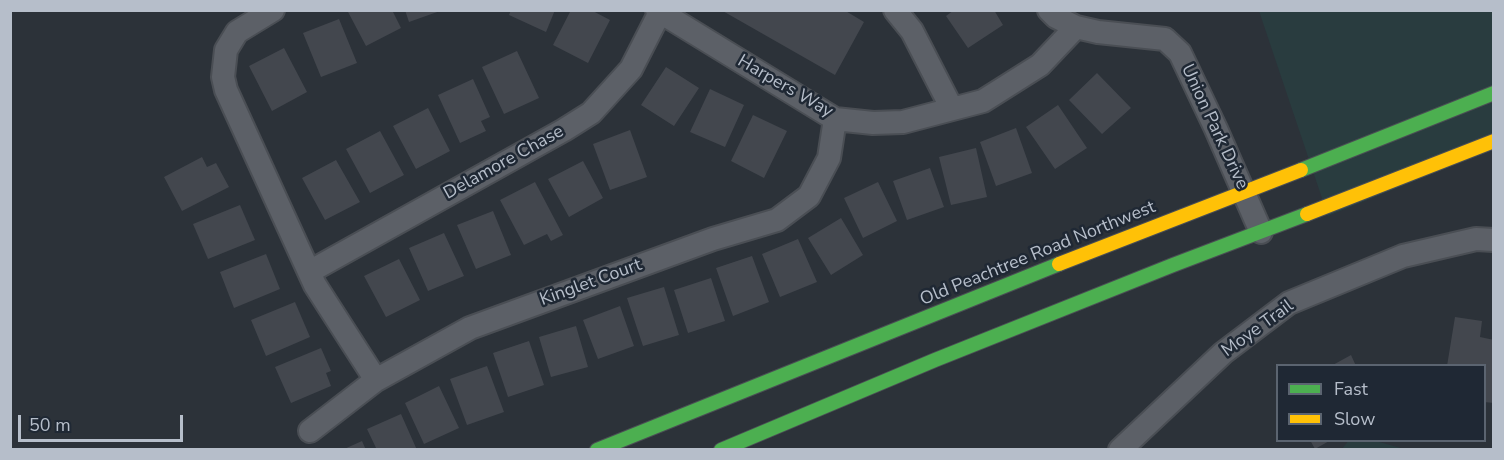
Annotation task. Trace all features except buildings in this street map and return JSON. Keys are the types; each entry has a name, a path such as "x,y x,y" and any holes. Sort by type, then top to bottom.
{"main road":[{"name":"Old Peachtree Road Northwest","path":"597,450 1089,252 1494,93"},
{"path":"721,450 935,360 1494,141"}],"street":[{"path":"273,10 237,32 226,50 223,77 226,90 315,285 376,380"},
{"path":"895,10 912,31 952,109"},
{"name":"Union Park Drive","path":"1049,10 1056,17 1076,27 1098,32 1165,39 1180,53 1261,232"},
{"name":"Delamore Chase","path":"309,272 554,136 591,113 631,69 659,11"},
{"name":"Harpers Way","path":"659,11 836,118 873,123 903,122 982,101 1040,65 1076,27"},
{"name":"Kinglet Court","path":"310,431 376,380 470,328 713,239 777,220 809,196 829,158 836,118"},
{"name":"Moye Trail","path":"1120,450 1223,353 1288,303 1403,256 1476,240 1494,240"}],"shaded area":[{"path":"1259,11 1493,11 1493,149 1328,216"},
{"path":"1347,442 1380,442 1404,449 1342,449"}],"traffic: fast":[{"path":"1301,170 1494,93"},
{"path":"721,450 935,360 1307,214"},
{"path":"597,450 1059,264"}],"traffic: slow":[{"path":"1307,214 1494,141"},
{"path":"1059,264 1301,170"}]}
